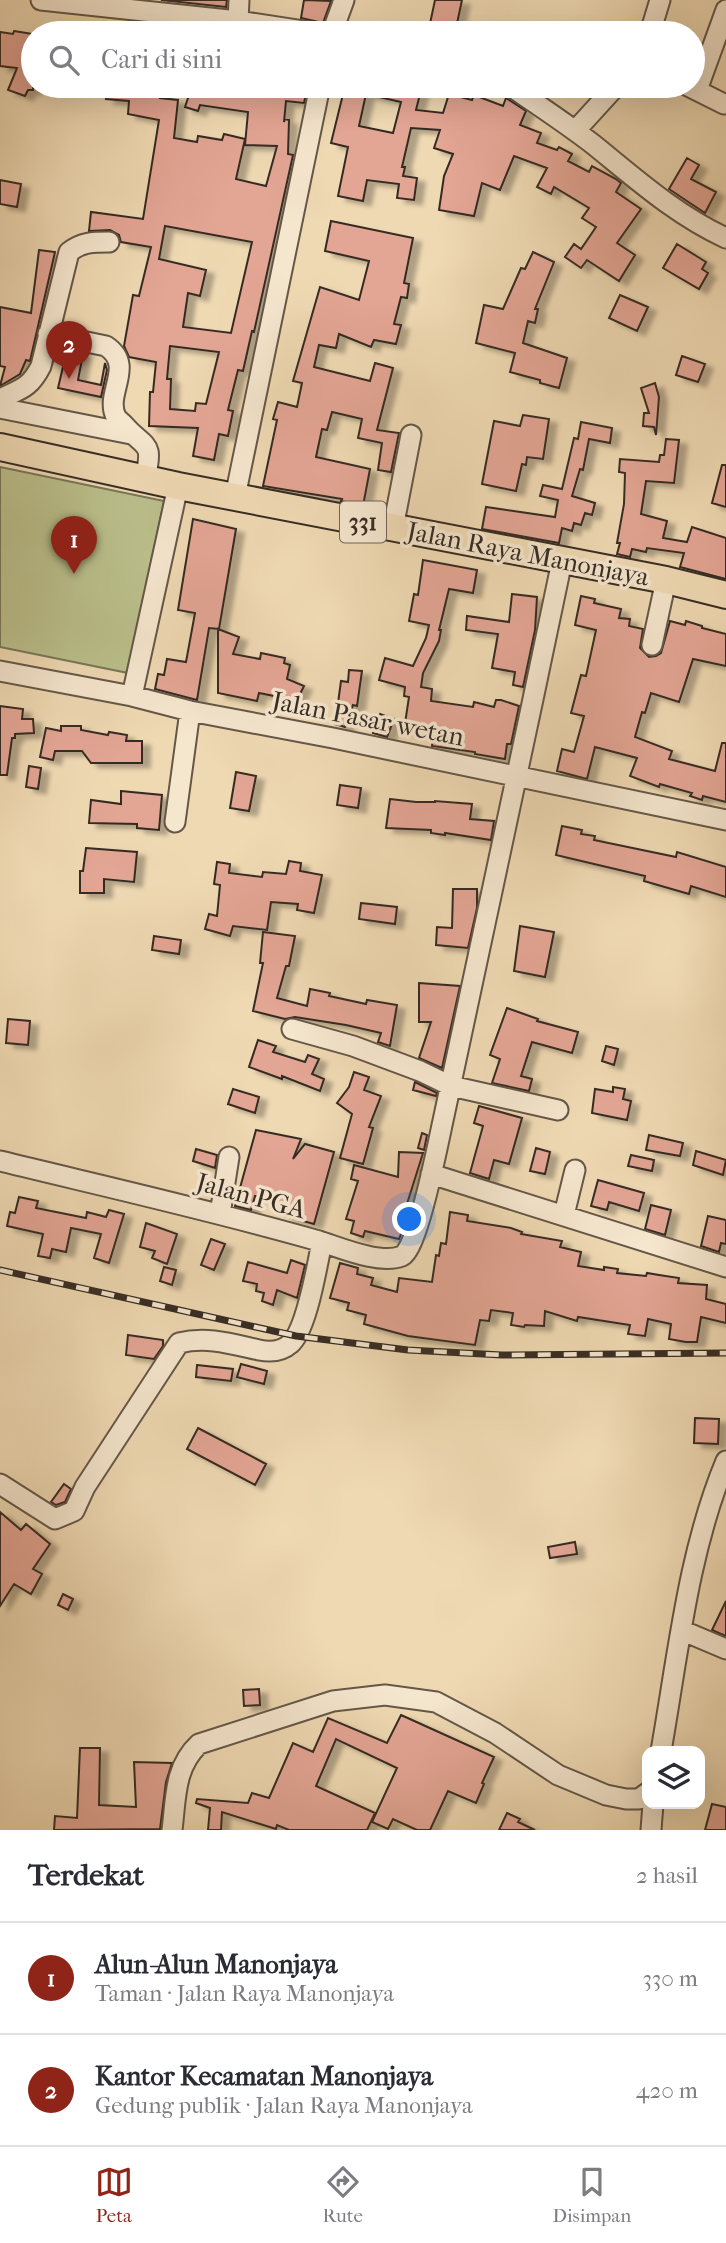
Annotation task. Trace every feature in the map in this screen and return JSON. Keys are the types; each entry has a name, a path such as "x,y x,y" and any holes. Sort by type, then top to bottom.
{"main road":[{"name":"Jalan Raya Manonjaya","path":"0,447 178,486 666,580 726,595"}],"street":[{"path":"41,0 238,21 239,0"},
{"path":"336,21 344,0"},
{"path":"651,21 653,2"},
{"path":"705,58 726,10"},
{"path":"705,94 724,104"},
{"path":"235,497 318,98"},
{"path":"527,98 575,131 674,208 726,238"},
{"path":"575,131 605,98"},
{"path":"0,400 27,387 41,366 69,252 78,245 110,242"},
{"path":"48,334 106,346 114,351 120,365 114,407 116,417 131,434 145,443 149,450 145,479"},
{"path":"0,408 131,434"},
{"path":"393,528 411,435"},
{"path":"132,696 178,486"},
{"path":"562,561 475,979 431,1174 726,1267"},
{"path":"652,645 666,580"},
{"name":"Jalan Pasar wetan","path":"0,671 726,820"},
{"path":"175,822 190,711"},
{"path":"292,1030 353,1046 420,1071 451,1086 558,1110"},
{"path":"220,1214 229,1157"},
{"name":"Jalan PGA","path":"0,1161 220,1214 356,1253 388,1258 407,1253 431,1174"},
{"path":"564,1215 575,1170"},
{"path":"0,1483 55,1519 74,1511 85,1487 179,1343 197,1339 220,1341 263,1351 278,1351 290,1344 296,1336 313,1289 322,1242"},
{"path":"662,1746 681,1630 712,1494 726,1461"},
{"path":"681,1630 726,1649"},
{"path":"172,1830 180,1769 199,1744 334,1701 385,1695 436,1702 495,1733 558,1775 606,1796 626,1799 642,1797"},
{"path":"651,1830 653,1809"}],"green space":[{"path":"0,467 164,501 128,673 0,647"}],"building":[{"path":"161,0 227,0 226,7"},
{"path":"304,0 331,1 324,21 301,18"},
{"path":"435,0 462,0 458,21 431,21"},
{"path":"14,31 21,32 21,95 8,90 17,68 0,66 0,32 13,34"},
{"path":"188,98 305,98 304,103 286,101 284,122 285,119 289,120 288,154 293,155 254,332 252,331 243,371 238,370 228,410 233,411 228,436 219,434 214,460 193,456 198,428 149,426 150,392 153,392 156,362 129,357 124,346 133,295 139,296 151,247 121,242 119,235 110,230 89,231 91,212 143,219 159,120 128,114 129,101 106,99 178,100 174,138 197,142 198,136 222,140 224,134 245,139 236,179 266,186 277,146 245,145 248,112 200,105 198,111 185,107","holes":["165,226 252,242 231,333 183,327 188,293 200,296 206,270 159,259","170,346 219,352 206,404 196,403 195,411 170,409 171,379 167,379"]},
{"path":"342,98 365,98 359,126 393,133 401,102 384,98 419,98 416,110 443,113 448,98 482,98 503,106 506,98 526,111 520,125 541,133 537,143 557,150 559,147 572,154 568,161 589,172 592,166 621,183 616,192 641,209 617,243 635,255 619,281 587,260 581,268 565,257 574,244 581,249 596,227 582,218 589,208 554,187 551,194 537,187 547,168 514,156 500,190 482,183 474,216 439,210 444,176 453,154 434,148 440,130 411,128 402,167 405,167 403,176 417,178 414,200 397,198 399,184 367,180 363,201 338,196 348,147 331,143"},
{"path":"687,158 699,165 691,179 716,192 705,213 669,189"},
{"path":"0,180 21,184 17,207 0,204"},
{"path":"331,221 413,238 404,283 409,284 407,298 401,297 394,324 401,325 396,344 374,340 371,347 339,334 336,348 319,345 314,367 370,381 375,363 393,368 377,430 399,433 391,472 378,470 382,443 358,438 362,419 332,412 327,430 322,429 316,457 370,469 363,506 341,501 342,499 263,486 277,420 273,419 278,402 297,407 302,383 293,381 320,287 359,300 369,261 325,251"},
{"path":"677,244 706,262 702,269 708,273 699,289 663,268"},
{"path":"39,250 55,252 30,361 26,360 20,374 0,386 5,367 0,366 0,307 31,313"},
{"path":"533,252 554,262 535,309 538,309 535,323 528,321 523,343 567,358 559,388 510,372 515,353 476,343 484,305 503,309 521,268 525,269"},
{"path":"620,295 648,307 637,331 609,318"},
{"path":"67,350 83,354 78,380 101,385 105,363 107,370 101,397 58,388"},
{"path":"682,356 705,364 698,382 676,375"},
{"path":"655,383 659,397 656,435 654,427 643,426 644,413 649,413 641,388"},
{"path":"523,415 549,419 543,459 527,457 526,465 522,464 516,491 482,484 494,421 520,426"},
{"path":"581,422 612,428 610,443 589,439 583,470 580,469 572,496 595,503 592,515 585,513 581,525 574,523 572,531 562,528 559,543 482,529 486,507 555,517 558,500 540,496 543,485 562,489 574,438 578,439"},
{"path":"666,439 679,440 674,483 646,481 641,514 667,521 663,538 687,542 692,527 726,538 726,579 680,567 684,553 647,548 646,552 632,549 630,557 617,554 625,473 619,472 620,459 659,462 660,455 664,455"},
{"path":"722,465 726,465 726,507 712,503"},
{"path":"193,519 236,529 219,629 209,628 197,700 155,689 158,674 164,675 167,659 186,662 195,613 178,610"},
{"path":"423,560 477,570 473,593 449,589 439,641 423,673 421,687 432,689 431,701 473,707 474,702 494,707 496,700 501,700 519,706 505,759 432,746 433,735 404,730 409,697 404,696 405,687 379,680 385,658 413,666 426,638 429,625 409,621 414,594 418,595"},
{"path":"512,594 537,597 535,630 523,687 513,685 515,672 492,668 498,634 466,630 467,616 509,622"},
{"path":"581,596 595,599 594,603 621,609 619,618 630,619 629,626 643,629 640,648 649,657 661,653 670,621 685,625 686,621 726,634 726,666 693,659 679,702 651,693 635,737 672,751 669,759 715,771 722,743 726,743 726,802 703,796 702,800 690,796 692,793 660,784 659,787 630,776 637,758 595,747 587,779 557,771 562,749 574,752 584,716 571,713 581,675 586,676 596,630 575,625"},
{"path":"218,629 239,637 233,654 260,659 261,653 285,658 284,663 290,665 287,679 304,686 295,704 259,693 257,701 218,693"},
{"path":"349,670 362,671 357,706 353,705 345,727 335,724 342,704 338,703 341,681 348,682"},
{"path":"0,706 23,709 22,719 33,719 34,733 15,734 15,738 12,738 7,775 0,775"},
{"path":"380,714 394,719 387,737 373,733"},
{"path":"61,726 81,726 81,730 127,735 126,741 142,741 142,763 91,763 82,751 55,751 53,760 40,757 46,728 61,731"},
{"path":"29,766 41,768 38,789 26,787"},
{"path":"236,772 256,776 249,811 230,808"},
{"path":"340,785 361,788 358,808 337,805"},
{"path":"121,791 162,795 159,830 137,828 137,824 89,823 91,800 121,804"},
{"path":"390,799 472,804 470,819 494,821 491,840 431,833 431,830 386,828"},
{"path":"562,826 582,830 581,834 595,836 594,840 676,857 677,852 726,867 726,897 691,886 689,894 644,881 645,876 556,855"},
{"path":"86,848 137,852 134,882 104,879 104,893 80,893 80,871 83,871"},
{"path":"289,861 301,863 300,871 322,875 314,913 297,910 298,904 271,902 267,930 233,926 230,936 205,929 209,914 217,916 220,885 214,884 217,862 230,864 229,873 262,877 263,872 286,874"},
{"path":"453,889 477,889 477,908 468,948 436,945 437,927 452,928"},
{"path":"361,903 397,907 395,924 359,919"},
{"path":"520,926 554,932 545,977 514,971"},
{"path":"263,932 295,936 289,966 286,966 277,998 307,1006 310,989 366,1004 367,1000 397,1005 390,1046 378,1042 381,1033 295,1017 285,1019 253,1011 263,963 260,963"},
{"path":"154,936 181,940 179,954 152,950"},
{"path":"419,983 460,986 442,1068 419,1058 431,1022 419,1022"},
{"path":"507,1008 538,1019 537,1021 578,1032 572,1053 532,1042 521,1076 532,1079 529,1091 492,1083 500,1059 490,1055"},
{"path":"8,1019 30,1021 28,1045 6,1043"},
{"path":"258,1040 276,1046 273,1052 305,1062 308,1055 319,1059 312,1074 324,1079 320,1091 249,1067"},
{"path":"606,1046 618,1049 614,1065 602,1061"},
{"path":"354,1072 369,1077 364,1090 381,1096 369,1127 373,1128 363,1164 340,1158 352,1114 337,1103 349,1087"},
{"path":"415,1082 437,1093 436,1096 413,1090"},
{"path":"613,1087 625,1089 623,1099 631,1101 627,1120 592,1113 595,1089 613,1092"},
{"path":"233,1089 259,1097 255,1113 228,1104"},
{"path":"479,1106 522,1118 509,1164 494,1160 489,1179 470,1173 483,1126 474,1123"},
{"path":"256,1130 301,1139 293,1159 305,1144 334,1152 314,1224 285,1216 288,1204 255,1196 251,1210 235,1206"},
{"path":"422,1133 427,1135 424,1150 418,1148"},
{"path":"649,1135 683,1143 680,1156 646,1150"},
{"path":"536,1148 550,1152 545,1174 530,1171"},
{"path":"196,1149 217,1155 215,1168 193,1161"},
{"path":"696,1151 726,1160 723,1175 693,1165"},
{"path":"399,1152 423,1153 400,1226 404,1227 399,1239 365,1231 363,1237 351,1233 354,1221 346,1219 358,1181 351,1179 354,1165 398,1177"},
{"path":"631,1155 654,1160 652,1171 628,1166"},
{"path":"598,1180 644,1193 639,1211 609,1202 607,1210 591,1206"},
{"path":"19,1197 38,1201 36,1208 86,1218 87,1212 106,1217 109,1210 124,1214 109,1263 94,1258 101,1234 71,1228 66,1252 52,1249 50,1258 38,1256 43,1234 7,1226 10,1212 15,1213"},
{"path":"651,1205 671,1210 665,1235 645,1229"},
{"path":"450,1212 468,1215 467,1221 511,1228 522,1232 521,1234 562,1241 560,1247 581,1252 578,1266 618,1269 617,1273 646,1276 647,1273 679,1278 678,1283 707,1285 706,1299 726,1304 726,1323 701,1317 697,1342 686,1342 669,1339 671,1324 648,1319 645,1336 628,1334 630,1325 578,1317 577,1321 545,1311 544,1326 511,1325 513,1313 491,1310 489,1321 480,1320 475,1345 408,1336 364,1324 366,1315 347,1310 349,1303 330,1298 340,1263 358,1268 357,1274 373,1278 371,1285 397,1292 399,1278 432,1282 436,1255 439,1256 441,1243 446,1244"},
{"path":"708,1216 726,1220 726,1244 721,1243 719,1252 701,1246"},
{"path":"146,1223 177,1234 167,1264 152,1258 155,1251 140,1247"},
{"path":"211,1239 225,1244 214,1270 201,1265"},
{"path":"291,1260 305,1265 297,1298 277,1290 273,1305 262,1301 264,1293 256,1291 257,1284 243,1281 248,1262 287,1273"},
{"path":"164,1267 176,1270 172,1285 160,1281"},
{"path":"128,1335 163,1340 163,1346 154,1359 126,1355"},
{"path":"241,1364 267,1371 264,1384 237,1377"},
{"path":"197,1365 233,1369 231,1381 196,1377"},
{"path":"695,1418 719,1419 718,1444 694,1443"},
{"path":"198,1428 266,1464 255,1485 187,1449"},
{"path":"64,1484 71,1489 65,1502 56,1505 51,1502"},
{"path":"0,1512 21,1530 26,1524 50,1544 33,1569 42,1574 31,1594 14,1584 0,1606"},
{"path":"575,1542 577,1554 550,1558 548,1547"},
{"path":"63,1594 73,1599 68,1610 58,1605"},
{"path":"726,1601 726,1636 712,1630"},
{"path":"259,1689 260,1705 244,1706 243,1690"},
{"path":"401,1715 494,1757 476,1803 448,1791 430,1830 417,1830 393,1819 388,1829 372,1822 397,1768 336,1739 316,1786 375,1813 367,1830 289,1830 277,1825 276,1829 222,1812 221,1830 208,1830 210,1808 196,1803 197,1799 248,1803 252,1793 269,1798 293,1743 313,1752 328,1718 387,1743"},
{"path":"80,1748 100,1748 99,1805 136,1807 134,1762 172,1763 166,1782 160,1829 54,1830 55,1816 77,1818"},
{"path":"712,1804 726,1807 726,1830 705,1830"},
{"path":"507,1813 520,1819 518,1822 535,1830 499,1830"}],"railway":[{"path":"0,1270 296,1336 408,1350 502,1355 726,1353"}],"place":[{"name":"Kantor Kecamatan Manonjaya","path":"69,379"},
{"name":"Alun-Alun Manonjaya","path":"74,574"}]}
